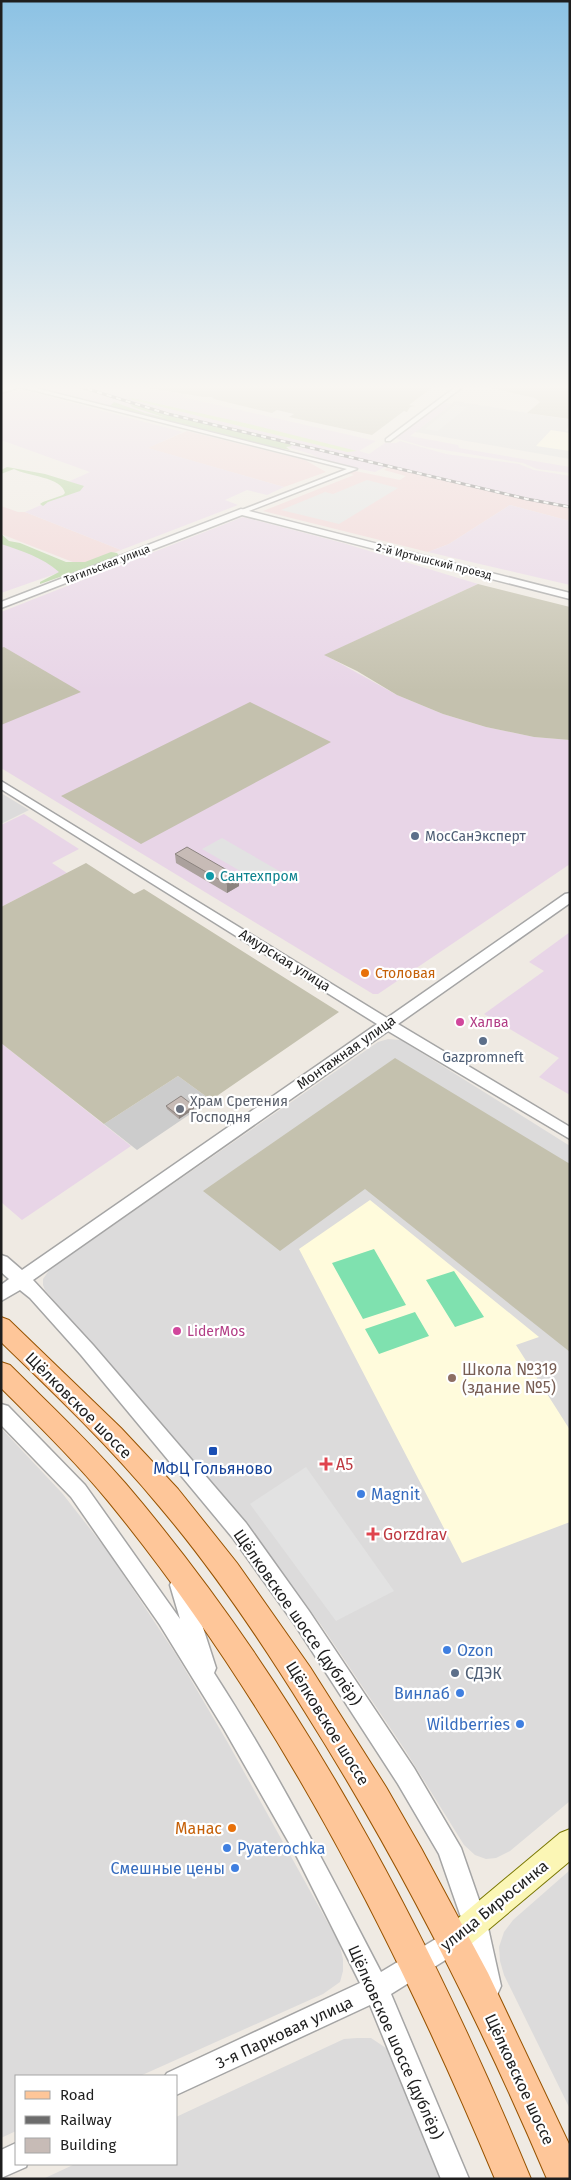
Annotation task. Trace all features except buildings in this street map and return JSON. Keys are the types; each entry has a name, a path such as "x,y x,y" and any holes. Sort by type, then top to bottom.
{"main road":[{"name":"Щёлковское шоссе","path":"1,1328 78,1402 149,1475 206,1545 257,1613 333,1727 397,1833 465,1932 497,2028 528,2091 566,2179"},
{"path":"1,1372 117,1493 174,1565 234,1649 300,1753 358,1854 416,1965 490,2124 512,2179"},
{"name":"улица Бирюсинка","path":"465,1932 570,1844"}],"street":[{"name":"Тагильская улица","path":"1,605 305,488"},
{"name":"2-й Иртышский проезд","path":"241,512 570,596"},
{"name":"Амурская улица","path":"1,784 387,1024 570,1134"},
{"name":"Монтажная улица","path":"1,1294 570,897"},
{"name":"Щёлковское шоссе (дублёр)","path":"1,1262 22,1280 87,1350 188,1468 239,1530 302,1618 406,1776 449,1848 465,1932"},
{"name":"Щёлковское шоссе (дублёр)","path":"1,1412 78,1491 167,1618 212,1689 304,1847 376,1989 455,2179"},
{"path":"174,1565 212,1689"},
{"name":"улица Бирюсинка","path":"416,1965 465,1932"},
{"name":"3-я Парковая улица","path":"178,2081 376,1989 416,1965"},
{"path":"1,2164 15,2157"}],"shaded area":[{"path":"69,488 282,488 267,495 247,490 225,500 238,505 121,550 25,512 76,490"},
{"path":"322,488 479,488 570,507 570,521 510,505 449,544 428,552 263,511"},
{"path":"348,488 398,488 339,524 281,510 325,492 333,494"},
{"path":"479,488 570,488 570,507"},
{"path":"510,505 570,521 570,585 428,552 449,544"},
{"path":"1,506 18,512 25,512 121,550 81,565 1,534"},
{"path":"243,517 343,543 478,584 325,655 397,695 443,714 486,727 534,737 570,740 570,864 378,994 373,994 1,768 1,612"},
{"path":"1,539 72,568 1,593"},
{"path":"478,584 570,607 570,740 534,737 486,727 443,714 397,695 357,671 324,655"},
{"path":"4,647 81,692 1,725 1,648"},
{"path":"250,702 331,742 141,844 61,796"},
{"path":"1,793 29,810 1,824"},
{"path":"24,814 79,849 52,863 67,873 1,907 1,825"},
{"path":"222,838 281,872 261,883 202,849"},
{"path":"86,863 134,894 144,889 339,1012 211,1100 178,1076 104,1124 1,1043 1,907"},
{"path":"570,932 570,1095 539,1077 559,1058 484,1014 544,971 529,962"},
{"path":"388,1039 401,1040 570,1146 570,1801 510,1851 496,1858 486,1859 475,1855 464,1845 405,1750 321,1625 257,1539 45,1290 43,1285 43,1279 50,1269 378,1042"},
{"path":"1,1043 131,1146 22,1220 1,1202"},
{"path":"395,1058 570,1164 570,1352 365,1189 280,1251 203,1191"},
{"path":"178,1076 211,1100 137,1150 104,1124"},
{"name":"Школа №319 (здание №5)","path":"370,1200 539,1337 516,1345 570,1430 570,1522 462,1563 299,1249"},
{"path":"1,1428 62,1493 109,1553 177,1656 228,1743 339,1943 343,1959 343,1971 340,1982 323,1994 142,2075 15,2075 15,2131 1,2138"},
{"path":"306,1467 394,1591 336,1621 250,1504"},
{"path":"570,1870 570,2109 504,1975 499,1947 504,1932 513,1920"},
{"path":"371,2038 386,2048 399,2071 442,2179 43,2179 73,2165 178,2165 178,2116 344,2039"}],"green space":[{"path":"62,488 83,488 80,491 48,502 43,506 40,504 63,495 65,493"},
{"path":"1,534 9,541 20,543 66,562 85,562 111,552 117,553 119,556 40,584 40,582 59,572 39,558 1,544"},
{"path":"374,1249 406,1305 363,1319 332,1263"},
{"path":"454,1271 484,1317 455,1327 426,1280"},
{"path":"415,1312 429,1336 379,1354 365,1329"}],"railway":[{"path":"479,488 570,507"}],"place":[{"name":"МосСанЭксперт","path":"415,836"},
{"name":"Сантехпром","path":"210,876"},
{"name":"Столовая","path":"365,973"},
{"name":"Халва","path":"460,1022"},
{"name":"Gazpromneft","path":"483,1041"},
{"name":"Храм Сретения Господня","path":"180,1109"},
{"name":"LiderMos","path":"177,1331"},
{"name":"Школа №319 (здание №5)","path":"452,1378"},
{"name":"МФЦ Гольяново","path":"213,1451"},
{"name":"А5","path":"326,1464"},
{"name":"Magnit","path":"361,1494"},
{"name":"Gorzdrav","path":"373,1534"},
{"name":"Ozon","path":"447,1650"},
{"name":"СДЭК","path":"455,1673"},
{"name":"Винлаб","path":"460,1693"},
{"name":"Wildberries","path":"520,1724"},
{"name":"Манас","path":"232,1828"},
{"name":"Pyaterochka","path":"227,1848"},
{"name":"Смешные цены","path":"235,1868"}]}
